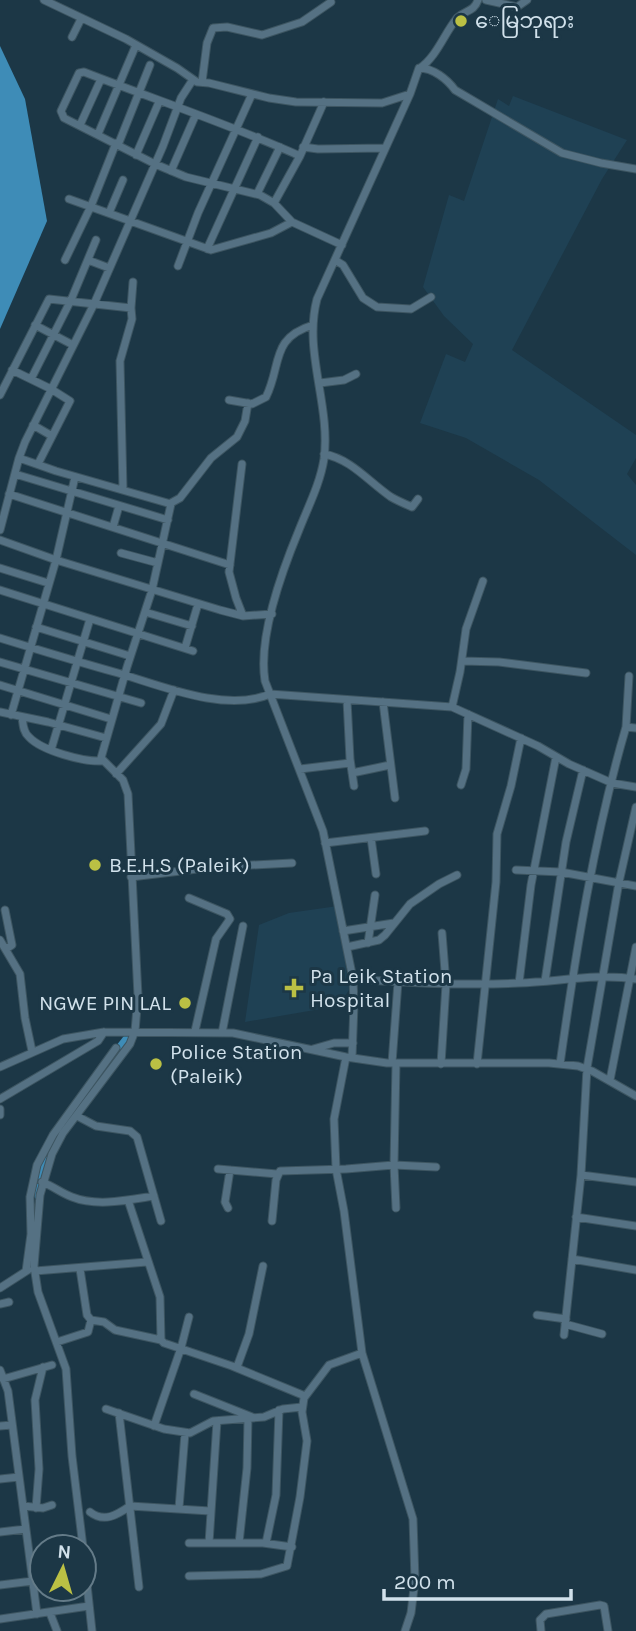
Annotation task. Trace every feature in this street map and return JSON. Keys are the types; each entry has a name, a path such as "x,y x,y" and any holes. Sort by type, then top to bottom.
{"street":[{"path":"44,0 136,45 177,68 192,81 290,102 382,103 410,94"},
{"path":"405,1631 411,1613 415,1580 416,1536 362,1353 344,1210 336,1169 334,1119 353,1043 353,979 320,821 265,681 263,655 286,565 317,486 324,454 325,415 315,362 313,325 317,299 410,94 419,68 428,63 459,16 472,9 478,0"},
{"path":"486,0 517,8 527,0"},
{"path":"202,82 207,43 213,28 227,27 262,35 302,22 331,2"},
{"path":"72,37 81,19"},
{"path":"98,134 136,45"},
{"path":"65,260 91,206 150,65"},
{"path":"419,68 429,68 449,81 456,90 562,153 636,169"},
{"path":"300,156 237,128 81,72 61,111 64,118 171,171 257,194 274,203 292,222 342,246"},
{"path":"80,125 101,79"},
{"path":"0,530 19,458 33,425 94,304 181,98 192,81"},
{"path":"178,266 252,94"},
{"path":"136,155 159,102"},
{"path":"274,203 300,156 324,102"},
{"path":"171,171 196,114"},
{"path":"207,249 258,137"},
{"path":"257,194 280,147"},
{"path":"303,147 384,148"},
{"path":"109,213 123,180"},
{"path":"69,199 207,249 219,249 271,233 292,222"},
{"path":"31,379 55,335 96,240"},
{"path":"88,260 109,268"},
{"path":"335,260 347,271 363,298 377,307 412,309 430,297"},
{"path":"123,489 120,361 132,319 133,282"},
{"path":"0,395 49,299 131,308"},
{"path":"35,325 73,345"},
{"path":"229,400 255,404 268,395 277,356 284,342 303,328 313,325"},
{"path":"12,370 70,401 38,464"},
{"path":"320,383 344,380 356,374"},
{"path":"19,458 75,477 171,503 180,498 211,458 237,437 245,421 248,403"},
{"path":"33,425 52,436"},
{"path":"324,454 340,458 392,497 412,507 418,499"},
{"path":"242,464 230,565 231,581 243,615"},
{"path":"15,474 168,520"},
{"path":"11,715 56,560 75,477"},
{"path":"9,494 230,565"},
{"path":"103,761 111,719 152,590 171,503"},
{"path":"113,527 119,506"},
{"path":"0,540 198,604 243,615 272,614"},
{"path":"121,553 158,563"},
{"path":"0,568 48,583"},
{"path":"452,707 467,629 483,581"},
{"path":"0,590 189,649 198,604"},
{"path":"145,612 192,626"},
{"path":"51,750 90,619"},
{"path":"36,627 130,656"},
{"path":"0,638 174,690 235,701 259,699 270,694 452,707 612,783 636,787"},
{"path":"462,661 499,662 586,673"},
{"path":"0,662 141,703"},
{"path":"560,1064 591,876 626,727 629,676"},
{"path":"0,685 111,719"},
{"path":"116,774 161,724 174,690"},
{"path":"347,700 350,763 354,786"},
{"path":"383,702 395,798"},
{"path":"0,712 106,738"},
{"path":"461,785 466,769 468,714"},
{"path":"22,717 27,735 38,744 86,760 103,761 127,787 138,996 135,1031 130,1044 63,1133 35,1200 31,1234 31,1269 66,1369 72,1456 81,1533"},
{"path":"626,727 636,728"},
{"path":"477,1064 496,882 497,834 506,808 521,738"},
{"path":"519,984 534,871 556,757"},
{"path":"300,769 350,763"},
{"path":"352,773 390,765"},
{"path":"545,981 561,872 583,770"},
{"path":"564,1335 581,1175 587,1068 619,882 636,807"},
{"path":"325,843 425,831"},
{"path":"371,838 376,874"},
{"path":"131,877 214,867 292,863"},
{"path":"516,870 561,872 636,886"},
{"path":"346,947 368,943 386,935 414,901 439,884 457,876"},
{"path":"368,943 375,895"},
{"path":"189,898 227,914 230,919 216,939 195,1031"},
{"path":"5,910 6,951"},
{"path":"344,931 394,923"},
{"path":"222,1032 243,926"},
{"path":"440,1065 446,984 442,933"},
{"path":"0,940 17,968 32,1051"},
{"path":"610,1080 633,979 636,947"},
{"path":"353,979 446,984 519,984 573,978 633,979"},
{"path":"396,1208 394,1063 398,982"},
{"path":"0,1099 98,1041 104,1032"},
{"path":"0,1067 32,1051 72,1037 104,1032 222,1032 394,1063 560,1064 587,1068 636,1096"},
{"path":"313,1049 334,1043 353,1043"},
{"path":"31,1269 37,1165 43,1152 116,1048"},
{"path":"0,1109 0,1115"},
{"path":"77,1116 96,1126 133,1133 140,1145 161,1222"},
{"path":"218,1169 277,1174 289,1169 394,1165 436,1167"},
{"path":"228,1208 225,1202 230,1170"},
{"path":"272,1221 277,1174"},
{"path":"581,1175 636,1182"},
{"path":"42,1182 73,1198 98,1201 154,1196"},
{"path":"128,1200 147,1262 154,1275 160,1301 161,1340"},
{"path":"576,1217 636,1226"},
{"path":"572,1259 636,1269"},
{"path":"0,1288 31,1269 80,1269 147,1262"},
{"path":"237,1367 249,1334 264,1266"},
{"path":"80,1269 87,1315 91,1320 104,1322 115,1330 161,1340 237,1367 305,1396"},
{"path":"537,1315 602,1334"},
{"path":"154,1426 189,1317"},
{"path":"57,1342 88,1332 91,1320"},
{"path":"189,1576 261,1574 287,1566 307,1441 302,1407 305,1396 329,1365 362,1353"},
{"path":"28,1544 8,1391 1,1373 48,1366 35,1400 39,1469 36,1508"},
{"path":"194,1394 251,1418"},
{"path":"106,1409 154,1426 185,1433 195,1432 209,1422 264,1417 279,1410 302,1407"},
{"path":"266,1543 276,1495 279,1410"},
{"path":"119,1413 138,1587"},
{"path":"239,1542 251,1418"},
{"path":"209,1544 217,1421"},
{"path":"0,1426 12,1425"},
{"path":"179,1508 185,1433"},
{"path":"0,1479 19,1477"},
{"path":"23,1506 36,1508 52,1505"},
{"path":"90,1512 97,1517 109,1517 130,1506 210,1511"},
{"path":"0,1532 26,1529"},
{"path":"189,1543 266,1543 292,1547"},
{"path":"0,1585 28,1582"},
{"path":"36,1603 37,1614"},
{"path":"0,1619 89,1605 92,1631"},
{"path":"541,1631 540,1620 545,1614 600,1605 604,1606 608,1631"},
{"path":"50,1613 57,1631"}],"shaded area":[{"path":"513,96 627,140 602,179 512,350 636,435 636,458 627,474 636,485 636,555 539,480 466,438 420,423 446,354 465,362 473,344 444,316 423,287 449,195 464,201 498,99 509,106"},
{"path":"338,906 349,990 338,1006 245,1022 259,925 289,913"}],"water":[{"path":"0,46 25,99 47,221 0,329"}],"waterway":[{"path":"115,1053 126,1039"},
{"path":"38,1196 44,1166 57,1138"}],"place":[{"name":"ေမြဘုရား","path":"461,21"},
{"name":"B.E.H.S (Paleik)","path":"95,865"},
{"name":"Pa Leik Station Hospital","path":"294,988"},
{"name":"NGWE PIN LAL","path":"185,1003"},
{"name":"Police Station (Paleik)","path":"156,1064"}]}
